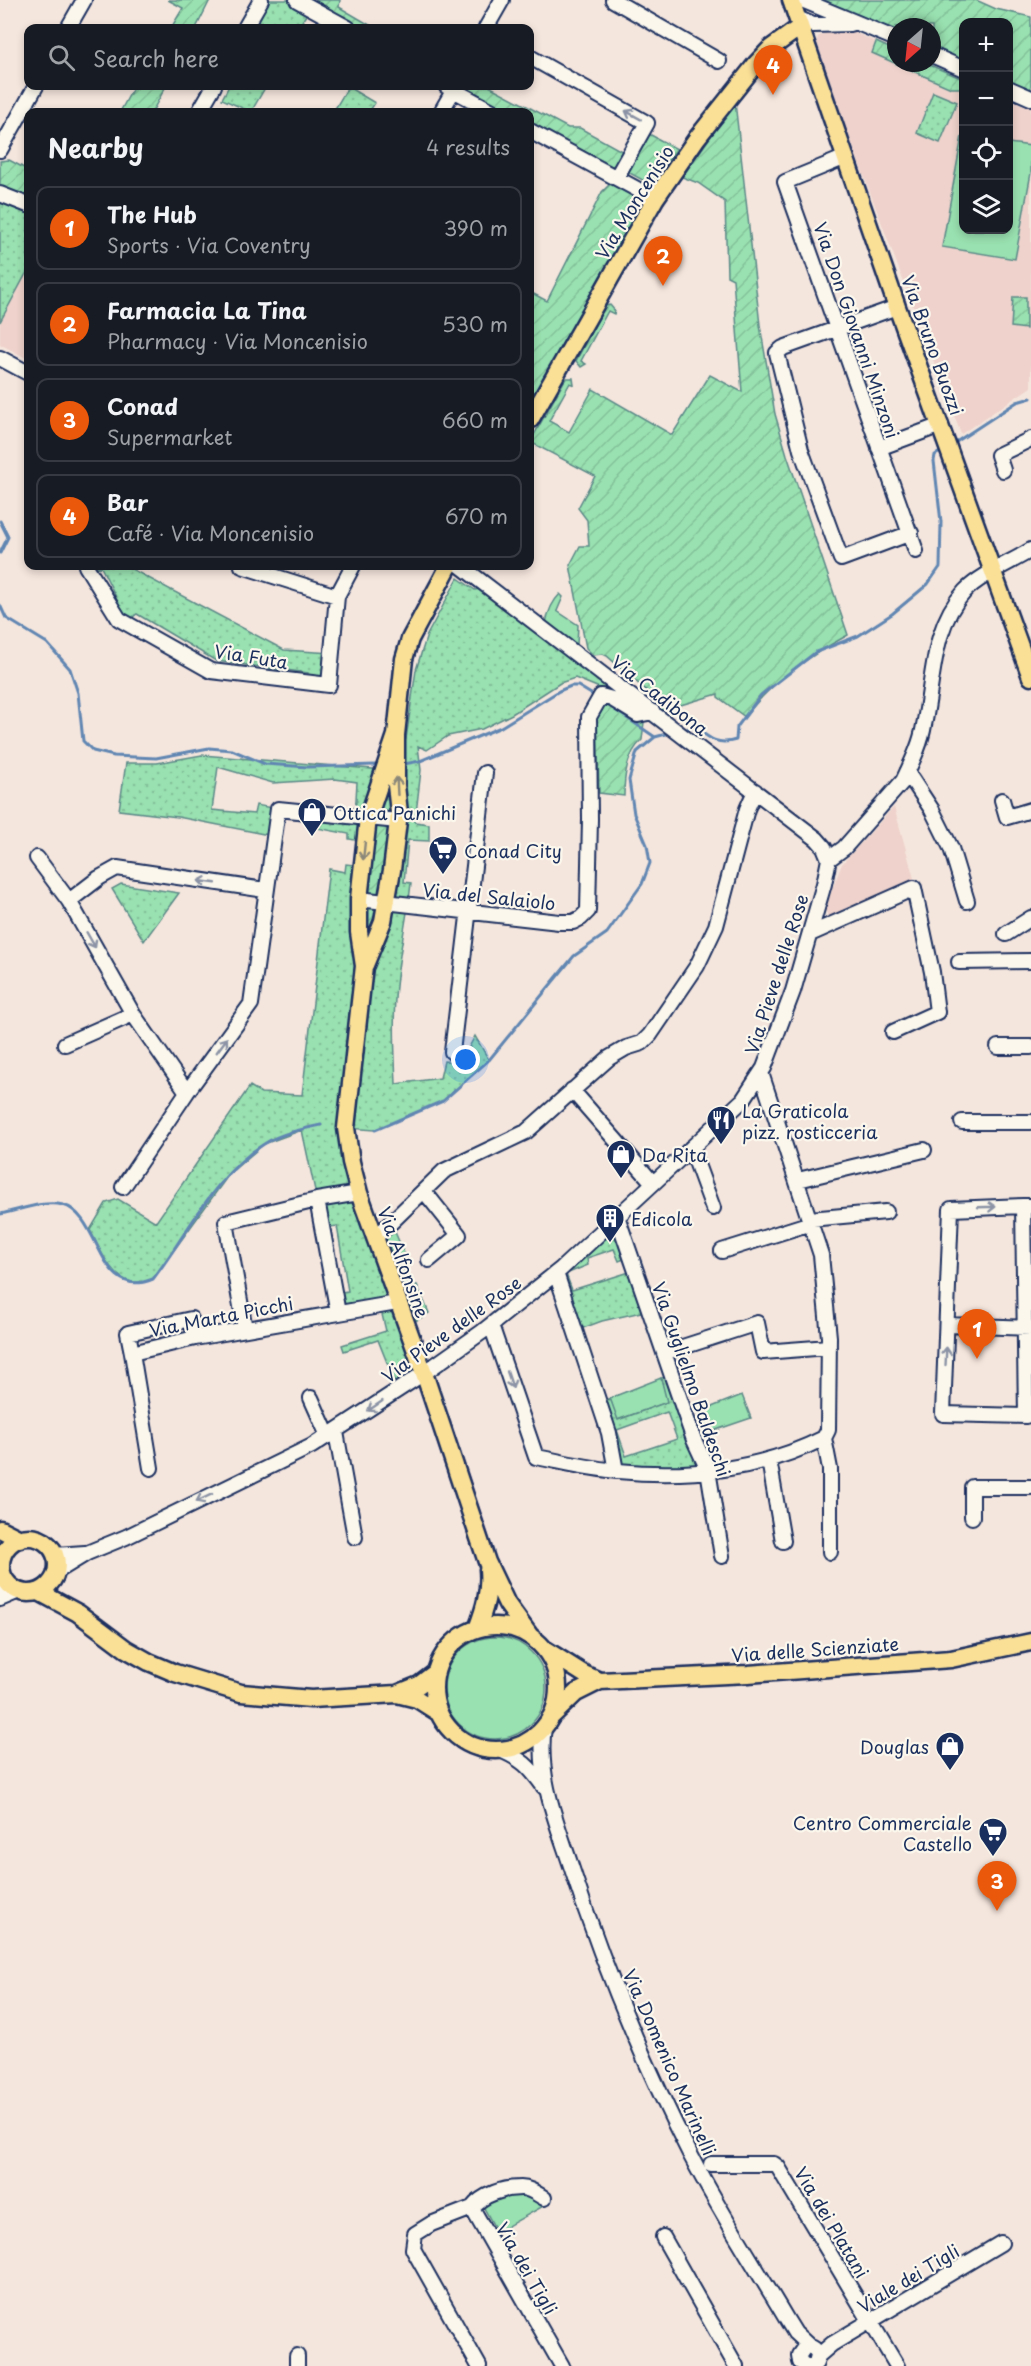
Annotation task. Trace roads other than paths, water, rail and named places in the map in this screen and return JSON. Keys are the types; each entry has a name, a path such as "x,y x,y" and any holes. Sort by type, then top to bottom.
{"main road":[{"name":"Via Bruno Buozzi","path":"791,0 897,306 1031,676"},
{"name":"Via Moncenisio","path":"534,413 655,199 698,138 756,64 771,48 801,28"},
{"name":"Via Alfonsine","path":"364,966 383,921 388,902 398,821 396,735 404,659 410,639 447,570"},
{"name":"Via Alfonsine","path":"396,735 368,818 359,899 359,932 364,966 346,1128 351,1162 359,1193 424,1373 487,1562 507,1604 536,1641"},
{"path":"0,1528 20,1539"},
{"path":"56,1568 46,1588 39,1592 19,1592 3,1586 0,1560 9,1546 20,1539 33,1537 44,1541 78,1613"},
{"name":"Via Alfonsine","path":"477,1629 484,1612 489,1588 487,1562"},
{"path":"39,1592 78,1613 126,1649 149,1662 175,1673 241,1693 311,1700 397,1694 418,1685 436,1672"},
{"path":"500,1626 514,1629 536,1641 554,1668 558,1685 556,1700 547,1722 527,1741 516,1746 498,1749 477,1747 463,1740 451,1730 439,1713 434,1693 436,1672 447,1649 455,1640 477,1629 500,1626"},
{"name":"Via delle Scienziate","path":"536,1641 584,1674 600,1681"},
{"name":"Via delle Scienziate","path":"547,1722 576,1693 600,1681 951,1659 1031,1642"},
{"path":"397,1694 417,1700 439,1713"}],"street":[{"path":"70,24 84,0"},
{"path":"247,24 261,0"},
{"path":"297,0 323,6 343,24"},
{"path":"488,24 502,0"},
{"path":"613,0 718,61"},
{"path":"802,0 887,35"},
{"path":"821,9 807,13 801,28 809,33 820,26 839,23 858,24"},
{"path":"534,59 647,123 616,178"},
{"path":"941,59 959,67"},
{"path":"0,150 34,90"},
{"path":"201,108 212,90"},
{"path":"443,108 451,90"},
{"path":"457,90 487,108"},
{"path":"1013,90 1031,98"},
{"path":"534,133 655,199"},
{"name":"Via Don Giovanni Minzoni","path":"846,157 785,182 916,551"},
{"path":"0,194 24,204"},
{"path":"897,306 783,348 777,353 801,450 841,559 911,533"},
{"path":"0,358 24,371"},
{"path":"879,448 944,431"},
{"path":"1003,470 998,455 1031,439"},
{"path":"829,859 844,848 903,781 924,727 941,631 952,608 966,590 1031,550"},
{"name":"Via Futa","path":"88,570 119,619 212,671 329,685 337,596 352,570"},
{"path":"255,570 337,596"},
{"name":"Via Cadibona","path":"466,570 817,838 829,859"},
{"name":"Via del Salaiolo","path":"359,899 560,922 573,922 582,918 588,910 590,717 601,696 612,699 638,716 653,712"},
{"path":"452,1052 485,772"},
{"path":"907,772 932,810 951,848 967,901"},
{"path":"375,1238 444,1171 526,1132 609,1058 626,1048 642,1043 650,1035 697,966 716,926 747,809 755,791"},
{"path":"1002,800 1007,817 1031,810"},
{"path":"123,1187 250,1004 265,890 279,809 398,821"},
{"path":"37,858 69,901 134,1014 187,1092"},
{"name":"Via Pieve delle Rose","path":"56,1568 126,1537 332,1434 491,1325 556,1273 743,1100 760,1073 793,991 829,859"},
{"path":"69,901 99,878 117,868 265,890"},
{"path":"810,934 914,888 930,961 937,1012 893,1032"},
{"path":"1006,934 1031,918"},
{"path":"959,962 1031,961"},
{"path":"65,1044 134,1014"},
{"path":"998,1047 1031,1047"},
{"path":"760,1073 798,1180 821,1255 829,1347 828,1430 824,1438 830,1469 830,1552"},
{"path":"572,1090 653,1183"},
{"path":"962,1122 1031,1122"},
{"path":"691,1148 713,1208"},
{"path":"798,1180 924,1150"},
{"path":"424,1191 459,1235 429,1260"},
{"path":"245,1329 226,1222 317,1200 359,1193"},
{"path":"317,1200 339,1313"},
{"path":"1027,1206 1026,1416 943,1414 947,1325 951,1209 1027,1206"},
{"path":"722,1251 810,1221 886,1212"},
{"name":"Via Guglielmo Baldeschi","path":"617,1216 694,1440 708,1470 722,1556"},
{"path":"556,1273 609,1433 616,1471"},
{"name":"Via Marta Picchi","path":"152,1468 132,1353 195,1338 397,1303"},
{"path":"132,1353 128,1333 191,1319 195,1338"},
{"path":"664,1353 757,1323 763,1352 829,1347"},
{"path":"491,1325 536,1457 616,1471 674,1473 736,1467 768,1460 824,1438"},
{"path":"947,1325 1027,1328"},
{"path":"311,1398 332,1434 355,1537"},
{"path":"768,1460 783,1541"},
{"path":"972,1517 972,1487 1031,1487"},
{"path":"0,1599 19,1592"},
{"path":"546,1791 541,1759 547,1722"},
{"path":"498,1749 518,1757 530,1767 546,1791"},
{"name":"Via Domenico Marinelli","path":"546,1791 578,1889 621,2001 654,2077 697,2165 795,2333 807,2360"},
{"name":"Via dei Platani","path":"711,2164 774,2164 778,2167 871,2322"},
{"path":"479,2366 412,2249 415,2234 431,2224 472,2208 478,2200 488,2194 522,2188 533,2191 543,2198"},
{"name":"Via dei Tigli","path":"472,2208 562,2366"},
{"path":"663,2237 736,2366"},
{"name":"Viale dei Tigli","path":"807,2360 1001,2243"},
{"path":"871,2322 897,2366"}],"waterway":[{"path":"953,444 1017,402 1031,398"},
{"path":"683,730 695,727 709,738 718,741 736,740 737,727 761,695 816,652 858,636 892,614 928,584 940,567 941,522 934,461 935,455 942,451"},
{"path":"0,521 8,537 0,553"},
{"path":"0,605 6,618 47,643 70,669 78,693 83,741 93,751 114,756 156,758 209,748 232,750 265,764 308,767 375,765"},
{"path":"404,764 420,761 501,727 571,686 578,686 596,697"},
{"path":"605,703 655,737"},
{"path":"375,1130 443,1101 489,1060 574,956 607,933 642,884 650,863 647,845 634,814 629,780 637,752 655,737 670,733"},
{"path":"0,1214 40,1205 63,1205 76,1212 110,1268 121,1279 135,1283 153,1279 202,1207 230,1172 246,1157 277,1137 321,1125"}],"place":[{"name":"Bar","path":"773,95"},
{"name":"Farmacia La Tina","path":"663,286"},
{"name":"Ottica Panichi","path":"312,838"},
{"name":"Conad City","path":"443,876"},
{"name":"La Graticola pizz. rosticceria","path":"721,1146"},
{"name":"Da Rita","path":"621,1180"},
{"name":"Edicola","path":"610,1244"},
{"name":"The Hub","path":"977,1359"},
{"name":"Douglas","path":"950,1772"},
{"name":"Centro Commerciale Castello","path":"993,1858"},
{"name":"Conad","path":"997,1911"}]}
